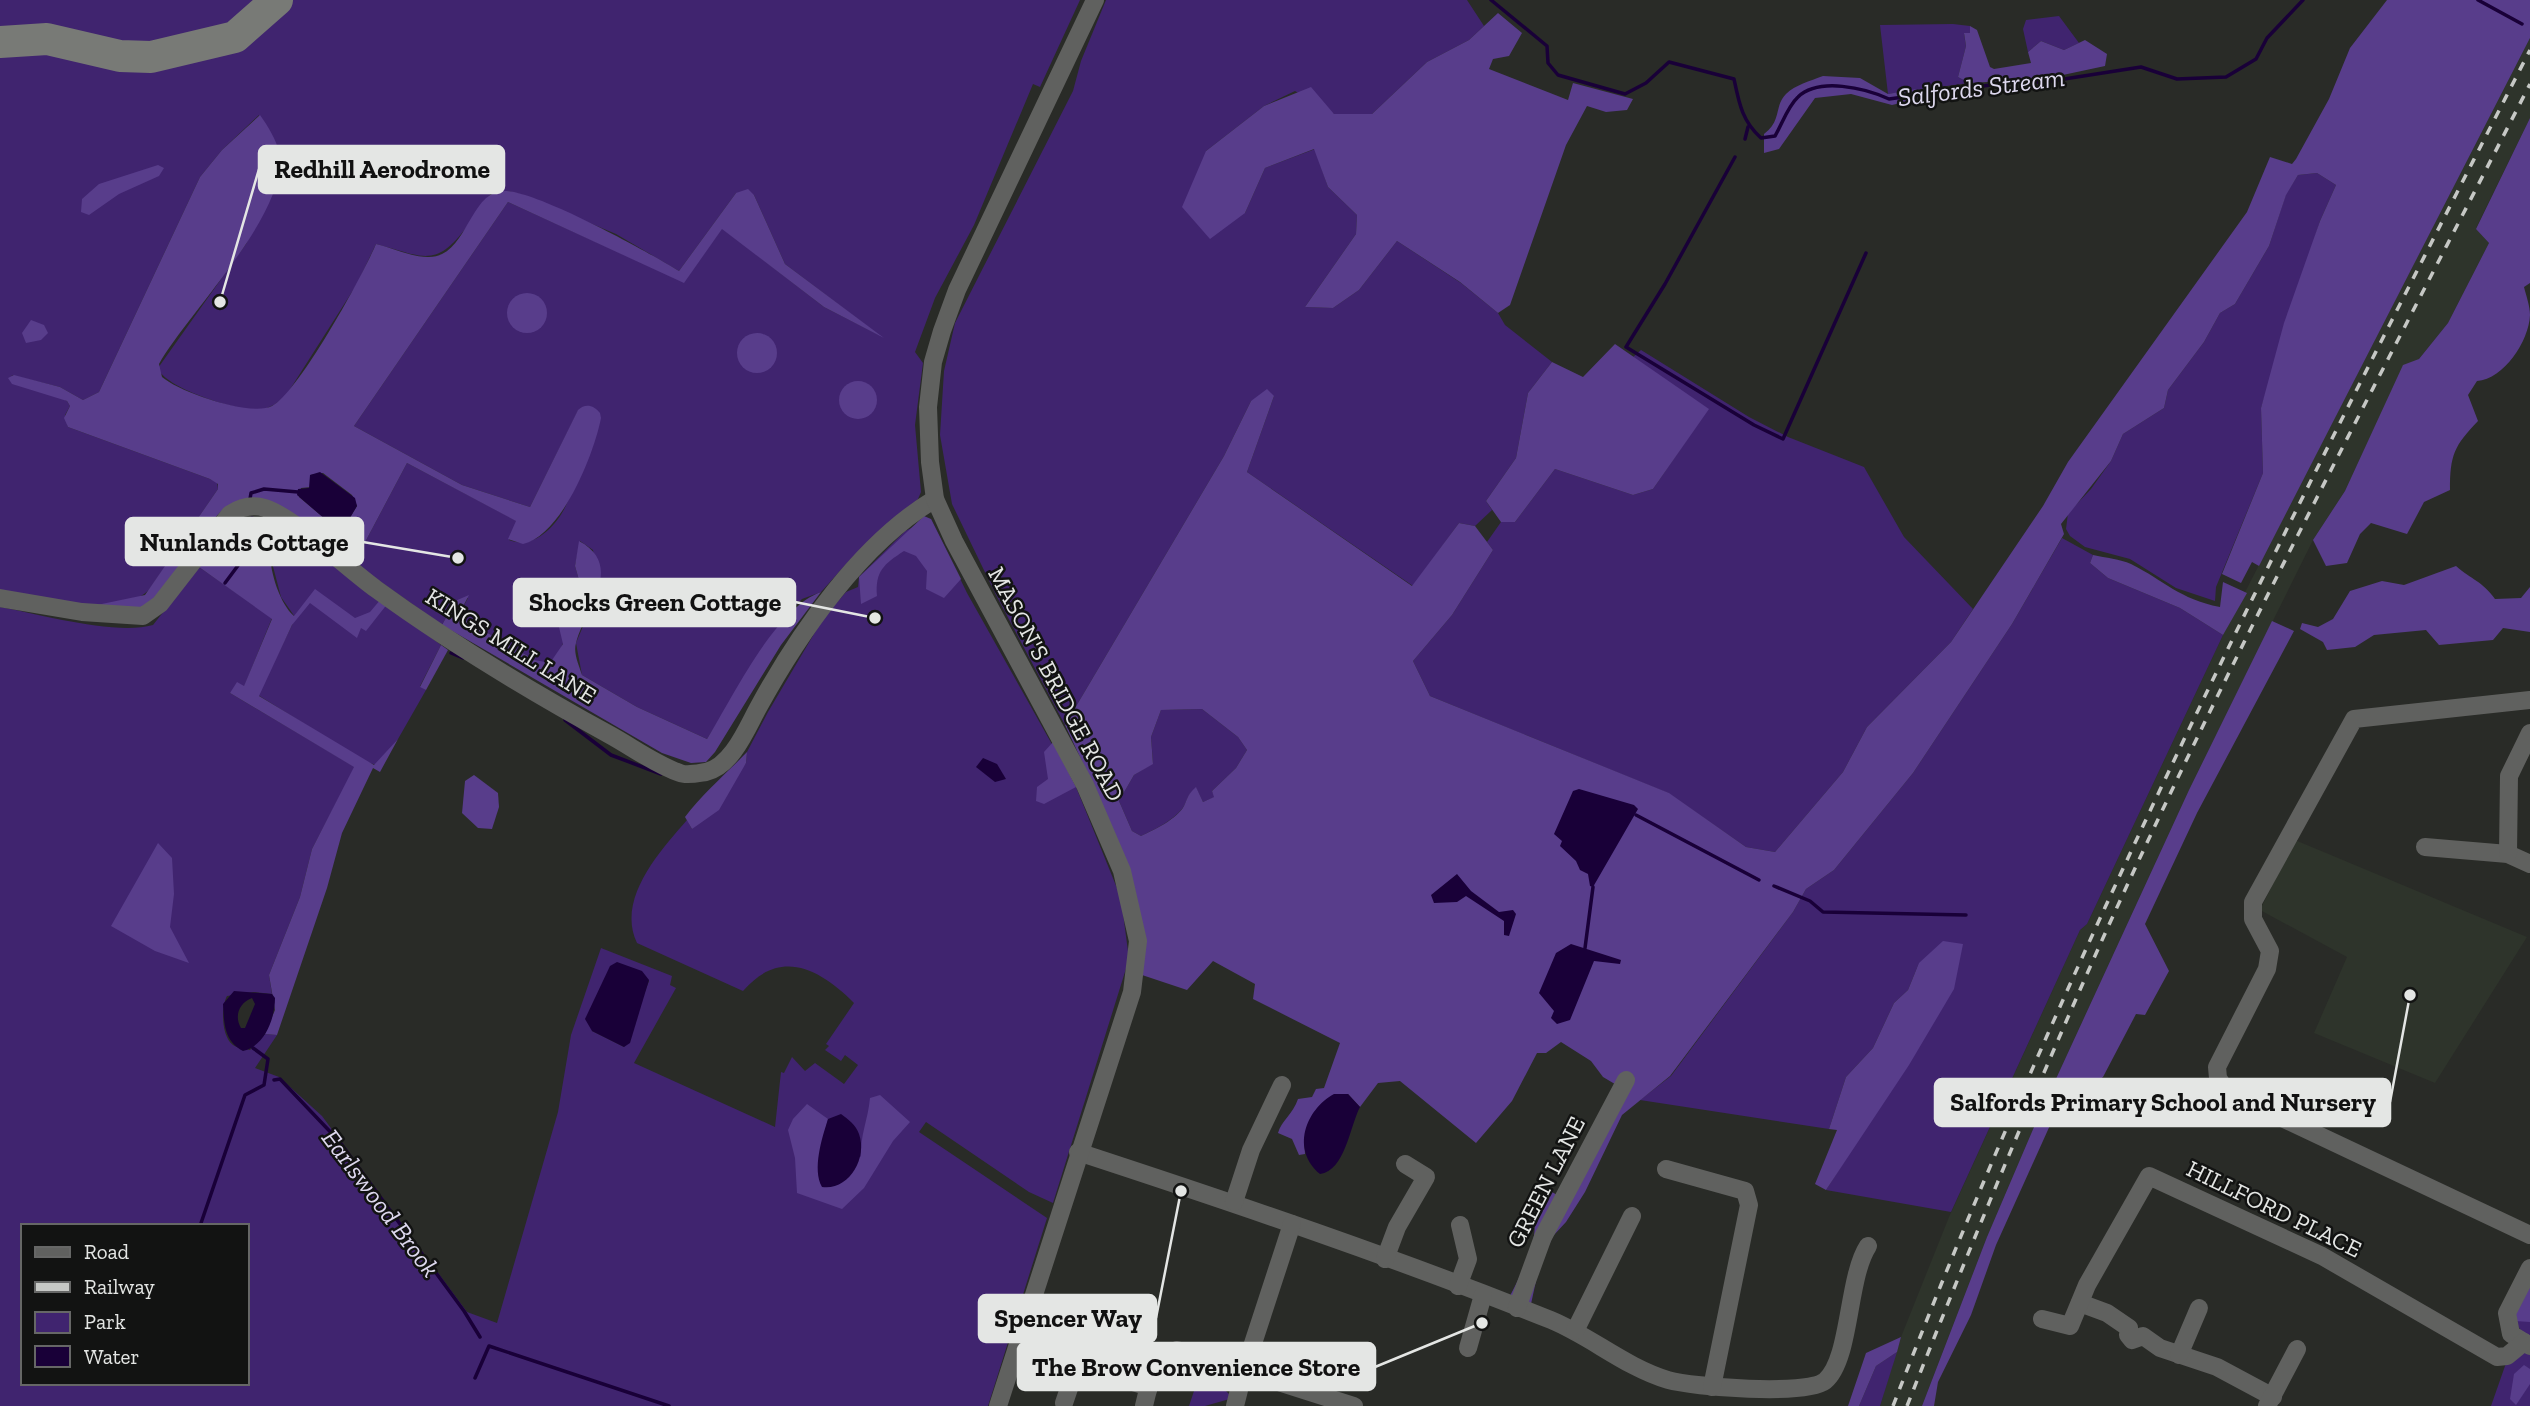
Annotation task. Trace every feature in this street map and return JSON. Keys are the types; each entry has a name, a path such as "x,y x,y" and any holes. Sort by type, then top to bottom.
{"street":[{"name":"MASON'S BRIDGE ROAD","path":"998,1406 1136,975 1138,940 1131,901 1113,849 1085,785 973,581 935,499 928,407 933,362 957,290 1095,0"},
{"name":"KINGS MILL LANE","path":"0,598 82,612 143,616 160,604 230,514 247,506 264,508 284,518 376,589 438,631 562,709 682,774 709,771 719,766 734,750 768,690 826,600 889,535 935,499"},
{"path":"2530,700 2354,719 2253,902 2253,919 2270,951 2267,969 2217,1067 2218,1078 2227,1092 2530,1235"},
{"path":"2508,854 2509,776 2530,733"},
{"path":"2425,847 2508,854 2530,863"},
{"name":"GREEN LANE","path":"1517,1308 1543,1237 1626,1080"},
{"path":"1234,1202 1251,1150 1282,1085"},
{"path":"1078,1152 1234,1202 1517,1308 1575,1331 1645,1371 1668,1379 1712,1387 1811,1387 1824,1381 1832,1372 1858,1266 1868,1246"},
{"path":"1385,1259 1397,1227 1426,1177 1405,1164"},
{"path":"1666,1169 1745,1191 1749,1205 1712,1387"},
{"name":"HILLFORD PLACE","path":"2042,1319 2075,1328 2080,1303 2111,1240 2149,1176 2322,1256 2497,1357 2507,1356 2527,1344"},
{"path":"1575,1331 1632,1216"},
{"path":"1244,1371 1292,1224"},
{"path":"1458,1286 1468,1259 1460,1225"},
{"path":"2527,1344 2511,1334 2507,1313 2530,1268"},
{"path":"1468,1348 1483,1295"},
{"path":"2080,1303 2106,1313 2129,1328 2128,1335 2131,1339 2137,1340 2143,1336 2179,1355 2217,1367 2270,1401 2297,1349"},
{"path":"2179,1355 2200,1308"},
{"path":"1144,1406 1149,1387 1164,1357 1177,1350 1354,1406"},
{"path":"1064,1403 1077,1365 1149,1387"}],"shaded area":[{"path":"2387,0 2530,0 2530,38 2259,566 2252,562 2241,583 2222,574 2263,473 2261,408 2284,323 2320,221 2336,185 2317,173 2298,175 2286,195 2269,246 2235,304 2220,313 2204,342 2168,390 2164,408 2123,434 2111,461 2061,524 2064,534 2012,624 1913,773 1834,870 1806,889 1793,912 1670,1076 1622,1115 1585,1192 1566,1222 1553,1236 1539,1267 1531,1304 1510,1296 1530,1252 1537,1210 1552,1192 1567,1201 1625,1090 1603,1077 1591,1061 1561,1042 1546,1053 1537,1053 1512,1101 1476,1143 1400,1081 1378,1083 1360,1107 1348,1094 1304,1138 1305,1154 1299,1155 1292,1139 1278,1133 1298,1099 1312,1097 1316,1089 1324,1088 1340,1043 1253,999 1255,984 1213,961 1187,990 1142,975 1104,808 1065,725 1224,456 1251,401 1267,389 1274,396 1247,472 1412,586 1459,523 1475,526 1493,550 1452,615 1413,661 1430,696 1669,793 1746,847 1775,852 1843,772 1867,727 1951,642 2043,506 2068,462 2247,212 2270,157 2292,164 2296,159 2329,99 2350,48","holes":["1202,709 1238,737 1247,750 1236,768 1212,791 1214,797 1203,802 1196,787 1181,811 1171,820 1141,836 1132,831 1119,801 1134,775 1153,764 1151,737 1161,710"]},
{"path":"1498,13 1522,33 1509,56 1493,59 1489,69 1568,100 1573,83 1633,99 1627,110 1606,112 1587,106 1566,145 1510,305 1498,313 1460,282 1397,241 1359,290 1333,308 1305,307 1356,234 1357,215 1328,187 1314,149 1265,168 1245,213 1210,239 1182,207 1206,151 1264,106 1311,87 1334,114 1372,114 1427,62 1469,40"},
{"path":"1970,26 1977,30 1990,67 1994,69 2031,63 2028,52 2041,41 2064,50 2085,40 2107,54 2105,66 2044,79 1969,83 1958,77 1966,46 1964,33 1970,33"},
{"path":"2530,38 2530,118 2476,228 2489,243 2448,323 2419,359 2373,431 2345,491 2313,540 2189,790 2037,1120 1987,1237 1922,1406 1880,1406 1901,1337 1949,1217 2080,930 2087,924 2223,635"},
{"path":"1823,76 1860,78 1888,94 1917,89 1913,100 1892,105 1851,94 1815,98 1779,149 1764,153 1764,134 1776,119 1782,99 1794,88"},
{"path":"260,115 278,148 278,177 269,204 253,233 159,364 162,377 171,383 199,396 232,406 262,409 272,406 284,396 313,357 376,244 422,257 441,255 459,238 481,204 500,191 515,192 562,209 679,271 736,193 748,189 754,195 785,264 884,338 824,307 722,229 684,283 508,202 354,426 462,485 530,507 578,410 586,406 598,410 601,418 584,471 551,526 523,544 508,539 516,521 407,463 354,563 296,518 228,506 206,529 174,577 152,602 130,610 92,606 145,595 218,489 218,484 68,427 64,418 70,406 67,401 12,384 8,378 14,375 60,387 83,400 99,392 200,177 222,150","holes":["323,473 352,495 357,506 348,521 325,519 299,497 301,488 311,487 310,475"]},
{"path":"2530,118 2530,283 2524,287 2530,315 2520,347 2497,374 2477,381 2468,395 2478,421 2455,452 2450,490 2424,502 2407,534 2371,523 2360,534 2347,563 2326,566 2313,540 2345,491 2403,365 2419,359 2448,323 2489,243 2476,229"},
{"path":"158,165 164,168 159,176 119,194 89,215 81,212 82,199 99,184"},
{"path":"527,293 541,299 547,313 541,327 527,333 513,327 507,313 513,299"},
{"path":"31,320 44,325 48,333 41,340 26,343 22,333"},
{"path":"757,333 771,339 777,353 771,367 757,373 743,367 737,353 743,339"},
{"path":"1615,344 1709,409 1653,489 1633,495 1555,469 1515,522 1501,522 1486,501 1516,458 1528,393 1552,362 1583,377"},
{"path":"858,381 871,387 877,400 871,413 858,419 845,413 839,400 845,387"},
{"path":"924,516 931,519 961,579 944,598 926,589 927,571 916,556 904,551 891,560 879,574 877,596 861,604 859,577"},
{"path":"267,517 283,527 271,546 270,561 280,596 294,616 315,589 355,618 370,612 381,599 388,603 366,631 361,628 357,638 310,603 292,625 259,696 374,765 398,739 380,772 373,768 342,833 327,888 277,1035 265,1034 275,1010 269,975 300,897 312,849 354,767 230,693 237,682 244,686 272,619 199,567 219,541 235,526 255,518"},
{"path":"579,541 593,551 601,576 575,647 582,675 637,707 707,739 742,678 772,634 804,601 821,592 781,645 715,752 706,762 691,763 662,753 442,625 455,601 469,595 458,616 535,660 550,663 563,644 558,623 579,580 575,566"},
{"path":"2093,555 2131,564 2206,604 2220,607 2223,582 2247,593 2223,635 2180,608 2108,578 2090,563"},
{"path":"2456,566 2481,584 2495,599 2521,598 2530,587 2530,632 2503,628 2493,640 2439,645 2426,630 2374,635 2355,647 2327,650 2323,642 2300,629 2302,623 2318,627 2333,619 2350,591 2382,581 2404,585"},
{"path":"2272,621 2294,631 2197,813 2145,924 2169,971 2145,1015 2136,1014 2103,1077 2056,1112 1996,1245 1971,1315 1938,1382 1934,1406 1922,1406 1987,1237 2037,1120 2189,790"},
{"path":"441,645 448,650 426,690 420,687"},
{"path":"1053,742 1076,787 1044,804 1036,801 1037,787 1048,779 1044,752"},
{"path":"747,752 746,763 719,810 692,829 685,817"},
{"path":"474,775 498,793 499,807 492,829 478,828 462,813 465,781"},
{"path":"2295,840 2527,937 2435,1083 2314,1033 2347,957 2260,910"},
{"path":"158,843 172,858 174,894 170,927 189,963 155,951 111,926"},
{"path":"1943,941 1963,944 1954,989 1909,1065 1826,1190 1815,1184 1837,1130 1829,1129 1846,1077 1873,1048 1894,1003 1908,990 1919,963"},
{"path":"880,1095 910,1122 893,1141 864,1188 842,1209 797,1193 795,1158 788,1130 793,1119 807,1104 828,1119 825,1131 861,1157 870,1098"},
{"path":"2530,1280 2530,1322 2515,1321 2515,1310"},
{"path":"1901,1337 1897,1352 1876,1366 1859,1406 1848,1406 1866,1353"},
{"path":"2524,1365 2530,1369 2530,1384 2516,1405 2510,1399 2514,1374"}],"green space":[{"path":"0,0 268,0 241,26 214,38 162,49 129,50 44,33 0,34"},
{"path":"285,0 1080,0 1040,87 1033,84 974,225 935,298 915,352 923,363 915,425 921,492 918,499 848,562 821,592 802,599 784,617 707,739 637,707 582,675 576,643 599,588 593,550 580,541 575,566 579,580 558,623 564,641 558,655 547,664 535,660 458,616 468,598 455,601 442,625 354,563 407,463 517,521 509,540 528,541 546,532 560,516 569,498 578,411 530,507 462,485 354,426 508,202 684,282 722,228 824,307 879,335 785,264 754,195 736,193 679,271 616,234 523,195 508,191 491,194 457,239 437,254 417,255 376,244 357,284 287,394 277,402 258,410 235,407 203,397 173,383 163,376 158,368 246,244 274,187 279,174 279,150 259,115 222,150 200,177 99,392 83,400 60,387 11,375 67,401 70,406 65,415 68,427 210,479 217,482 218,489 151,587 139,597 122,603 102,605 57,602 0,592 0,49 44,48 130,64 183,60 219,51 247,38"},
{"path":"1106,0 1467,0 1484,26 1469,40 1427,62 1372,114 1334,114 1295,91 1264,106 1206,151 1245,213 1265,168 1315,149 1328,187 1357,215 1356,234 1305,307 1333,308 1359,290 1397,241 1461,283 1498,313 1505,325 1552,362 1528,393 1516,458 1486,501 1492,510 1475,526 1459,523 1413,586 1247,472 1274,396 1251,401 1224,456 1065,725 996,595 952,504 940,435 944,371 955,323 1073,91 1081,61"},
{"path":"2059,16 2079,43 2064,50 2041,41 2028,52 2023,29 2026,20"},
{"path":"1880,25 1970,26 1970,34 1964,34 1966,46 1958,77 1969,83 1888,94"},
{"path":"2317,173 2336,185 2320,221 2261,408 2263,473 2216,587 2215,601 2176,588 2130,559 2085,547 2070,536 2066,529 2068,513 2091,489 2111,461 2123,434 2164,408 2168,390 2204,342 2220,313 2235,304 2269,246 2286,194 2298,175"},
{"path":"1641,350 1749,417 1788,437 1864,467 1904,537 1973,609 1951,642 1867,727 1843,772 1775,852 1746,847 1668,793 1430,696 1413,661 1452,615 1493,550 1487,542 1501,522 1515,522 1555,469 1633,495 1653,489 1708,409 1632,358"},
{"path":"931,519 967,593 1076,787 1121,898 1129,959 1053,1203 1029,1192 926,1122 919,1132 1047,1218 988,1406 0,1406 0,607 99,626 137,628 153,625 199,567 272,618 244,687 230,693 355,767 312,849 300,897 269,975 272,994 254,992 227,996 223,1014 226,1035 233,1045 250,1050 265,1034 277,1035 255,1068 279,1077 322,1116 467,1312 497,1323 558,1112 571,1035 601,948 672,976 670,985 676,988 634,1063 775,1127 781,1072 784,1073 792,1057 805,1071 815,1063 844,1084 858,1065 845,1055 841,1061 825,1050 829,1046 826,1044 854,1003 827,980 813,972 785,967 771,970 757,978 743,991 637,943 632,926 632,910 644,877 665,846 687,820 692,829 746,763 747,752 768,712 824,617 846,592 858,587 859,577 905,531","holes":["641,971 649,981 624,1047 592,1031"]},
{"path":"283,527 441,645 420,686 426,690 398,739 376,765 364,761 258,695 295,617 281,597 270,555 272,545"},
{"path":"2062,538 2093,555 2090,563 2108,578 2180,608 2223,635 2087,924 2080,930 1951,1212 1826,1190 1854,1146 1919,963 1908,990 1894,1003 1873,1048 1846,1077 1829,1129 1640,1100 1671,1076 1793,912 1806,889 1834,870 1913,773 2012,624"},
{"path":"1202,709 1238,737 1247,750 1236,768 1212,791 1215,797 1203,802 1196,788 1176,815 1141,836 1132,831 1119,801 1134,775 1153,763 1151,737 1161,710"},
{"path":"2530,1280 2530,1406 2491,1406 2505,1366 2523,1334 2515,1321"},
{"path":"1897,1352 1880,1406 1859,1406 1876,1366"},
{"path":"1201,1370 1226,1378 1226,1391 1233,1398 1205,1406 1189,1406"}],"water":[{"path":"320,472 355,498 357,506 348,521 325,519 297,495 298,489 309,488 310,475"},
{"path":"983,758 997,764 1006,779 995,782 976,767"},
{"path":"1579,789 1634,805 1638,809 1593,887 1590,886 1588,874 1580,870 1576,861 1560,846 1562,841 1554,834 1573,791"},
{"path":"1457,874 1471,891 1499,912 1513,910 1516,914 1509,936 1504,935 1504,921 1466,896 1457,902 1434,903 1431,895"},
{"path":"1571,944 1621,960 1620,964 1594,961 1570,1020 1557,1024 1551,1018 1554,1011 1539,993 1556,953"},
{"path":"617,962 642,971 649,980 630,1043 624,1047 592,1031 585,1019 610,966"},
{"path":"234,991 272,994 275,998 271,1022 263,1037 251,1048 243,1051 229,1037 223,1004","holes":["252,998 255,1004 245,1028 241,1028 238,1019 241,1007"]},
{"path":"1334,1094 1348,1094 1360,1107 1341,1156 1328,1171 1320,1174 1306,1154 1305,1131 1316,1110"},
{"path":"841,1114 852,1122 858,1131 861,1153 848,1179 831,1187 822,1187 818,1163 823,1135 828,1119"}],"waterway":[{"name":"Salfords Stream","path":"1491,0 1547,46 1548,63 1558,75 1625,94 1646,83 1669,62 1734,79 1745,118 1761,138 1775,136 1794,101 1818,87 1855,88 1889,99 2012,82 2045,82 2141,67 2177,79 2226,77 2256,59 2267,38 2303,0"},
{"name":"Salfords Stream","path":"2478,0 2522,24"},
{"path":"1745,139 1748,127"},
{"path":"1735,157 1665,284 1626,347 1754,425 1783,439 1866,253"},
{"path":"250,499 251,493 264,489 298,492"},
{"path":"225,583 251,548 252,518"},
{"path":"451,653 463,658"},
{"path":"565,720 611,755 661,774"},
{"path":"1636,815 1759,880"},
{"path":"1774,886 1810,901 1823,912 1966,915"},
{"path":"1585,948 1593,887"},
{"path":"201,1224 245,1095 264,1085 268,1059 253,1048"},
{"name":"Earlswood Brook","path":"274,1080 280,1079 339,1141 464,1311 480,1337"},
{"name":"Earlswood Brook","path":"475,1378 489,1346 669,1406"}],"taxiway":[{"path":"0,42 47,39 120,56 151,57 235,37 277,0"}],"railway":[{"path":"1893,1406 2036,1060 2114,889 2276,551 2530,50"},
{"path":"1907,1406 2027,1112 2153,830 2311,509 2530,84"}],"place":[{"name":"Redhill Aerodrome","path":"220,302"},
{"name":"Nunlands Cottage","path":"458,558"},
{"name":"Shocks Green Cottage","path":"875,618"},
{"name":"Salfords Primary School and Nursery","path":"2410,995"},
{"name":"Spencer Way","path":"1181,1191"},
{"name":"The Brow Convenience Store","path":"1482,1323"}]}
